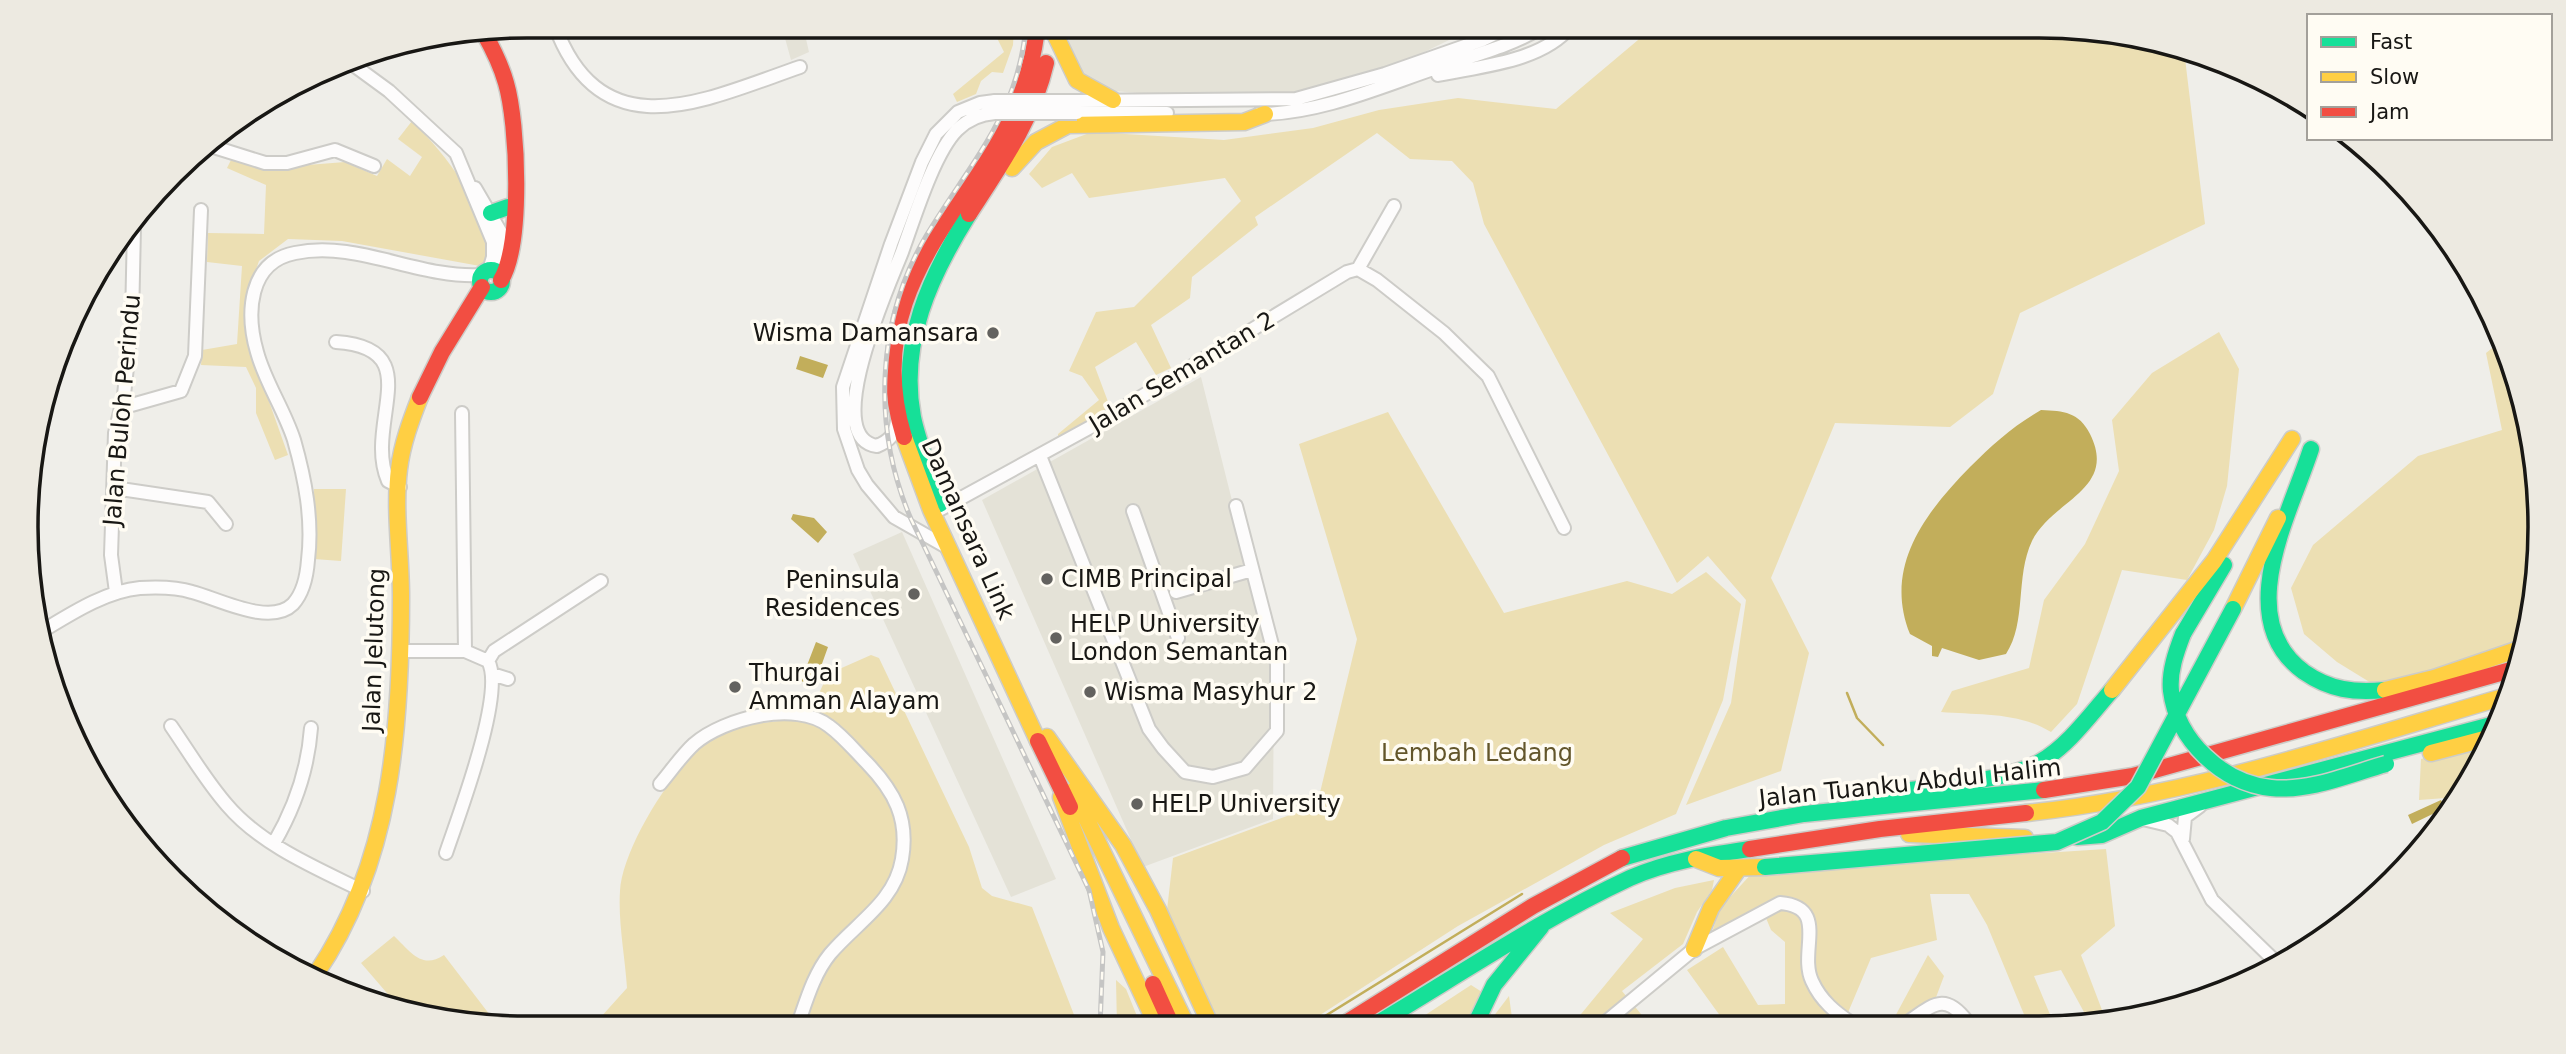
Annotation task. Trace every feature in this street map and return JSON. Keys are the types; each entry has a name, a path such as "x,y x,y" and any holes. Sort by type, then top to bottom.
{"main road":[{"name":"Damansara Link","path":"1035,38 1030,78 1006,129 926,250 908,291 896,336 895,401 910,462 948,548 1042,739"},
{"name":"Damansara Link","path":"1042,739 941,509 913,417 910,375 914,330 923,295 956,233 1020,135 1040,92 1048,38"},
{"path":"1056,38 1077,80 1113,100"},
{"name":"Jalan Jelutong","path":"489,41 498,54 516,124 509,267 490,280"},
{"name":"Jalan Jelutong","path":"319,969 336,944 363,891 377,846 388,789 398,714 400,487 405,435 424,386 458,324 490,280 504,243 508,207 511,106"},
{"path":"956,233 1003,183 1019,159 1052,130 1068,125 1112,122 1244,122 1265,114"},
{"path":"491,213 508,207"},
{"path":"2292,439 2222,559 2183,634 2173,666 2171,691 2182,727 2193,745 2212,763 2239,779 2271,788 2304,785 2478,741"},
{"path":"1693,858 1719,868 1765,867 2057,842 2095,829 2124,805 2138,787 2233,609 2311,449 2270,576 2272,629 2289,659 2315,681 2348,692 2377,691 2511,651"},
{"path":"1622,858 1666,836 1726,818 1984,780 2011,774 2039,762 2064,744 2091,716 2222,559"},
{"name":"Jalan Tuanku Abdul Halim","path":"1358,1016 1533,906 1622,858 1726,828 1804,814 2008,796 2133,776 2506,671"},
{"name":"Jalan Tuanku Abdul Halim","path":"1392,1016 1543,925 1632,877 1693,858 1880,830 2067,809 2152,792 2302,756 2496,699"},
{"path":"1880,830 1951,837 2060,838 2102,835 2141,818 2484,727"},
{"path":"1042,739 1182,1016"},
{"path":"1042,739 1123,845 1157,909 1206,1016"},
{"path":"1042,739 1111,928 1152,1016"},
{"path":"1042,739 1168,1016"},
{"path":"1694,949 1711,908 1739,868"},
{"path":"1479,1016 1490,988 1525,951 1543,925"}],"street":[{"path":"561,38 574,67 587,81 616,100 639,105 689,105 800,67"},
{"path":"1077,107 1113,100 1296,99 1385,74 1482,38"},
{"path":"948,548 894,517 867,485 858,470 844,429 844,387 891,244 922,162 936,134 958,112 980,103 995,107 1077,107 1265,114 1309,108 1383,86 1520,38"},
{"path":"1383,86 1513,59 1547,45 1556,38"},
{"path":"49,628 116,592 140,588 178,589 248,610 285,610 294,603 307,572 309,509 293,440 257,353 252,310 260,273 271,262 318,248 344,251 435,272 490,280 494,257 493,242 456,153 389,91 358,69"},
{"path":"895,401 897,424 892,438 877,446 863,442 859,436 855,413 858,375 878,311 917,211 941,151 956,130 995,107"},
{"path":"219,149 265,163 287,163 335,150 374,166"},
{"path":"470,183 491,213 504,243"},
{"path":"1394,206 1358,269 1377,280 1444,334 1488,376 1564,528"},
{"path":"121,408 181,391 195,356 201,210"},
{"name":"Jalan Buloh Perindu","path":"116,592 111,555 115,433 121,408 132,320 134,238"},
{"name":"Jalan Semantan 2","path":"941,509 1040,456 1347,272 1358,269"},
{"path":"336,342 356,343 375,350 385,361 389,378 381,464 388,481 400,487"},
{"path":"462,413 465,651"},
{"path":"1040,456 1149,729 1185,772 1213,777 1245,768 1277,731 1276,664 1236,506"},
{"path":"114,488 208,502 226,524"},
{"path":"1133,511 1178,638"},
{"path":"1176,592 1252,570"},
{"path":"446,853 481,750 492,674 488,661 494,651 601,581"},
{"path":"400,651 465,651 488,661"},
{"path":"492,674 508,679"},
{"path":"660,784 695,743 727,726 764,715 795,712 828,724 889,786 897,802 902,832 898,878 887,898 821,966 801,1016"},
{"path":"171,726 227,805 274,843 363,891"},
{"path":"274,843 300,788 309,751 311,727"},
{"path":"2183,839 2185,817 2206,802"},
{"path":"2141,818 2168,825 2183,839 2212,900 2270,957"},
{"path":"1613,1016 1694,949 1780,903 1794,904 1804,910 1810,922 1807,966 1811,981 1826,1003 1843,1016"},
{"path":"1917,1016 1934,1004 1945,1003 1955,1007 1962,1016"}],"shaded area":[{"path":"785,38 806,39 809,52 791,60"},
{"path":"1068,38 1453,38 1410,59 1288,94 1162,95 1114,91 1082,77 1071,54"},
{"path":"800,356 828,365 823,378 796,369"},
{"path":"1201,377 1274,668 1273,819 1143,867 982,500"},
{"path":"2041,410 2064,412 2081,421 2090,434 2096,453 2096,469 2089,482 2041,527 2032,541 2024,569 2017,628 2006,654 1979,660 1942,648 1938,657 1932,656 1932,646 1910,634 1903,609 1905,564 1913,543 1938,503 1970,467 2021,422"},
{"path":"793,514 814,518 827,532 818,543 791,519"},
{"path":"902,532 1056,879 1011,897 853,554"},
{"path":"816,642 828,647 814,686 801,681"},
{"path":"2441,800 2442,802 2435,813 2412,824 2408,815"}],"green space":[{"path":"997,38 1013,38 1003,73 992,72 981,81 976,94 957,102 953,94 1004,52"},
{"path":"2039,38 2103,43 2185,61 2205,224 2020,313 1993,394 1950,427 1835,423 1771,578 1809,653 1781,771 1686,805 1731,703 1746,600 1708,556 1677,583 1484,224 1473,183 1452,161 1410,159 1377,133 1255,217 1258,225 1192,277 1190,298 1151,325 1171,368 1156,375 1136,342 1095,367 1110,407 1058,439 1058,434 1099,400 1082,376 1069,371 1096,312 1134,307 1241,201 1225,178 1089,198 1072,173 1042,188 1029,174 1052,147 1092,132 1224,140 1313,128 1379,110 1458,98 1556,109 1638,40"},
{"path":"412,121 451,166 473,200 481,218 489,256 480,266 342,241 288,239 259,261 247,295 249,345 288,455 275,460 256,413 256,388 246,367 201,365 202,350 237,344 242,266 207,262 208,233 264,234 266,185 227,168 231,160 270,168 345,162 377,176 387,159 410,176 422,157 398,139"},
{"path":"2219,332 2239,369 2227,486 2214,530 2187,580 2122,570 2077,704 2051,732 2012,718 1941,712 1952,691 2029,668 2044,600 2085,544 2119,471 2112,420 2152,373"},
{"path":"2493,347 2511,401 2526,495 2526,559 2513,645 2376,686 2337,662 2304,634 2291,588 2313,545 2418,456 2502,430 2486,353"},
{"name":"Lembah Ledang","path":"1388,412 1504,613 1627,581 1672,594 1706,572 1741,604 1723,700 1676,814 1604,845 1458,926 1318,1016 1216,1016 1167,910 1173,858 1317,805 1357,639 1299,444"},
{"path":"314,489 346,489 341,561 314,559"},
{"path":"871,655 879,658 969,847 982,888 992,896 1032,907 1074,1016 602,1016 627,988 620,891 631,850 656,802 689,759 722,733 753,724 807,719 828,674"},
{"path":"2475,746 2445,798 2419,800 2421,759"},
{"path":"2106,849 2115,926 2081,955 2102,1011 2084,1013 2061,970 2034,976 2050,1015 2025,1016 1987,925 1969,894 1930,894 1937,940 1871,958 1847,1016 1720,1016 1687,970 1723,947 1758,1005 1785,1004 1785,942 1771,930 1761,906 1712,932 1720,908 1754,871"},
{"path":"1714,880 1712,890 1697,912 1683,944 1622,991 1643,1016 1579,1016 1643,939 1610,913 1675,888"},
{"path":"394,936 411,953 423,960 429,961 444,955 489,1013 432,1006 389,996 361,963"},
{"path":"1928,955 1944,976 1929,1016 1895,1016"},
{"path":"1116,980 1126,989 1137,1016 1117,1016"},
{"path":"1471,985 1482,992 1473,1016 1424,1016"},
{"path":"1509,996 1512,1016 1494,1016"}],"waterway":[{"path":"1847,693 1857,718 1883,745"},
{"path":"1325,1016 1522,894"}],"railway":[{"path":"1024,38 1013,86 990,137 926,236 909,269 897,303 889,339 885,412 898,484 911,519 1089,890 1103,952 1100,1016"}],"traffic: fast":[{"path":"491,213 508,207"},
{"path":"940,504 913,417 910,363 914,337 930,286 969,214"},
{"path":"491,270 501,277 502,281 495,291 491,292 481,285 480,281 487,271 491,270"},
{"path":"2311,449 2280,534 2272,565 2269,595 2271,624 2282,650 2314,678 2343,689 2385,690"},
{"path":"2183,634 2224,565"},
{"path":"1765,867 2057,842 2102,822 2138,787 2233,609"},
{"path":"2183,634 2171,677 2175,709 2192,742 2219,768 2253,784 2286,789 2330,781 2386,764"},
{"path":"1861,796 1979,781 2040,762 2079,729 2112,690"},
{"path":"2077,837 2102,835 2141,818 2484,727"},
{"path":"1622,858 1726,828 1804,814 2044,790"},
{"path":"1390,1016 1533,929 1630,878 1674,863 1750,849"},
{"path":"1479,1016 1494,985 1541,927"}],"traffic: slow":[{"path":"1057,38 1077,80 1113,100"},
{"path":"1012,168 1036,142 1068,125 1244,122 1265,114"},
{"path":"319,969 341,931 361,886 387,793 394,744 400,646 401,597 397,516 400,460 420,397"},
{"path":"904,437 931,510 1038,741"},
{"path":"2112,690 2214,561 2292,439"},
{"path":"2233,609 2278,518"},
{"path":"2385,690 2434,678 2511,652"},
{"path":"2026,813 2088,805 2210,780 2271,765 2496,699"},
{"path":"1047,737 1123,845 1158,910 1206,1016"},
{"path":"2431,753 2478,741"},
{"path":"1073,791 1182,1016"},
{"path":"1061,797 1111,928 1152,1016"},
{"path":"1909,834 2025,838"},
{"path":"1696,859 1719,868 1765,867"},
{"path":"1694,949 1711,908 1739,868"}],"traffic: jam":[{"path":"904,437 893,375 900,319 919,269 1003,130 1026,81 1035,38"},
{"path":"488,41 506,83 515,154 513,240 501,280"},
{"path":"969,214 1024,123 1046,63"},
{"path":"420,397 442,352 482,287"},
{"path":"2044,790 2133,776 2506,671"},
{"path":"1038,741 1070,807"},
{"path":"1750,849 1880,829 2026,813"},
{"path":"1357,1016 1533,906 1622,858"},
{"path":"1153,984 1167,1016"}],"place":[{"name":"Wisma Damansara","path":"993,333"},
{"name":"CIMB Principal","path":"1047,579"},
{"name":"Peninsula Residences","path":"914,594"},
{"name":"HELP University London Semantan","path":"1056,638"},
{"name":"Thurgai Amman Alayam","path":"735,687"},
{"name":"Wisma Masyhur 2","path":"1090,692"},
{"name":"HELP University","path":"1137,804"}]}
